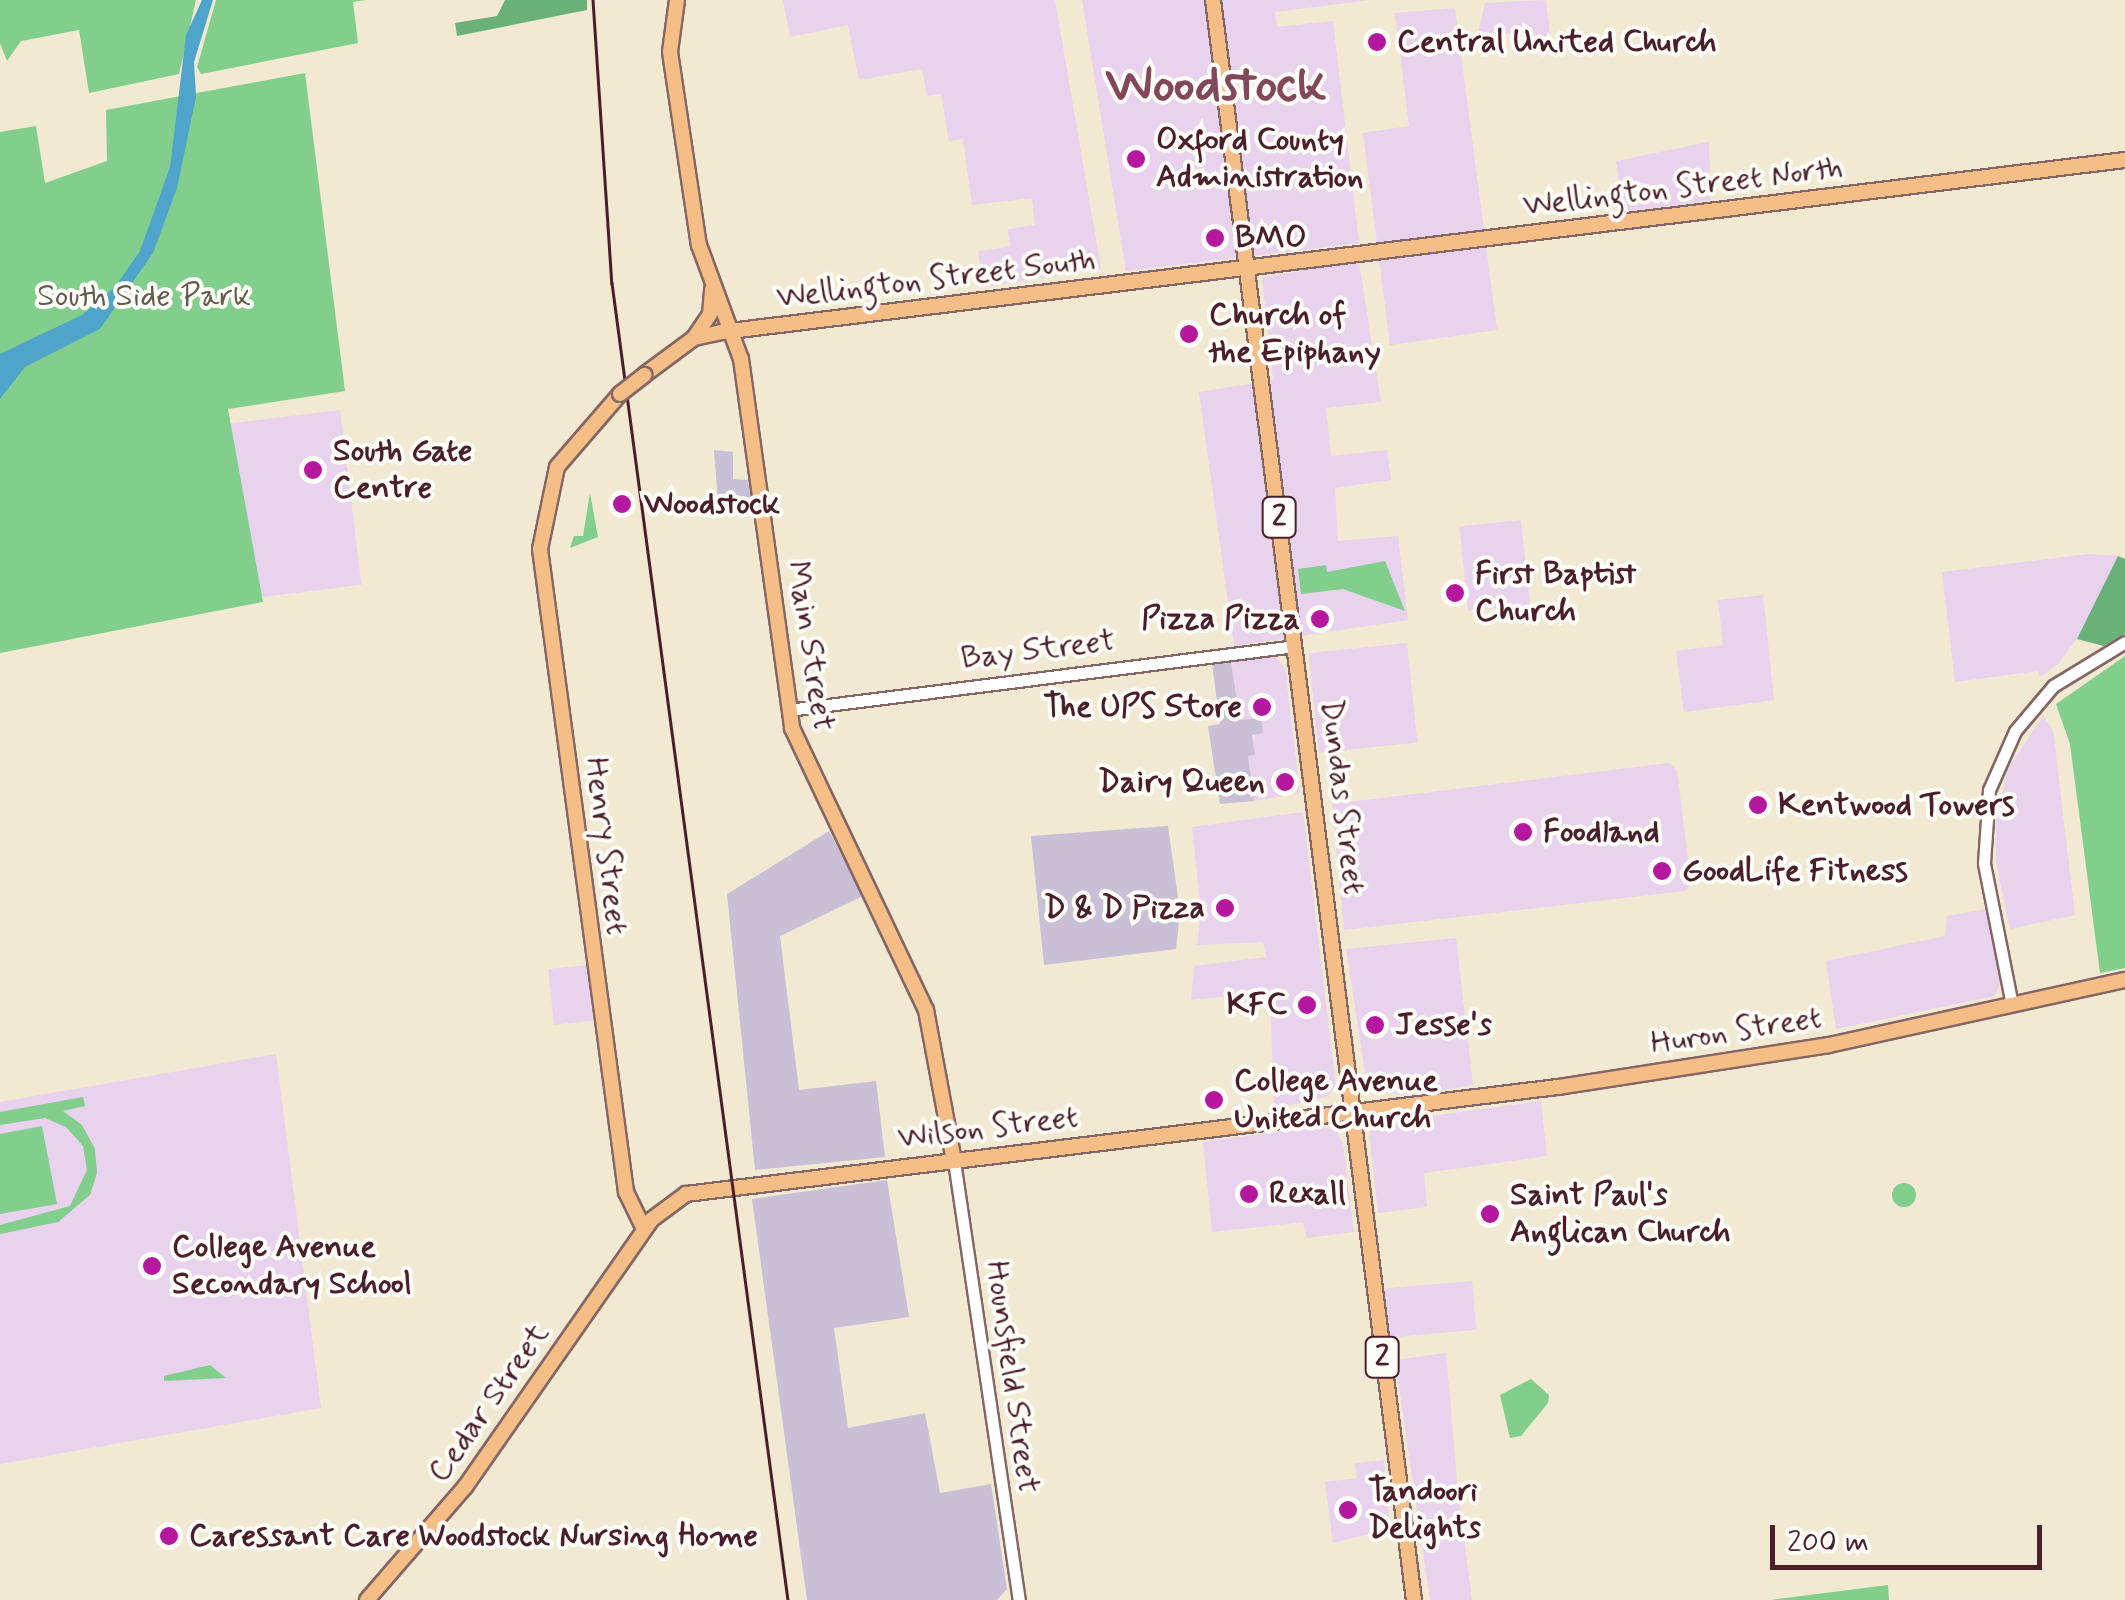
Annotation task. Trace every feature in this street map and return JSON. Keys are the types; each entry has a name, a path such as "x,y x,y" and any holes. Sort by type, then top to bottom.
{"main road":[{"name":"Main Street","path":"677,0 670,52 711,284 734,331 788,710 801,758 926,1010 954,1161"},
{"name":"Dundas Street","path":"1213,0 1414,1600"},
{"name":"Wellington Street North","path":"1247,268 2125,160"},
{"name":"Wellington Street South","path":"557,467 620,394 694,338 1247,268"},
{"path":"694,338 710,314 711,284"},
{"name":"Henry Street","path":"557,467 542,517 541,559 626,1192 644,1229"},
{"name":"Huron Street","path":"1352,1113 1812,1048 2125,980"},
{"name":"Wilson Street","path":"644,1229 688,1194 1352,1113"},
{"name":"Cedar Street","path":"367,1600 465,1487 644,1229"}],"street":[{"path":"2012,1005 1984,863 1989,790 2015,730 2053,686 2125,642"},
{"name":"Bay Street","path":"788,710 1295,646"},
{"name":"Hounsfield Street","path":"954,1161 1019,1600"}],"shaded area":[{"path":"783,0 1055,0 1101,269 984,287 978,251 1010,247 1008,229 1035,225 1032,198 972,205 963,139 949,141 941,94 927,96 922,69 859,80 848,25 790,37"},
{"path":"1082,0 1370,0 1275,12 1277,27 1333,21 1359,243 1126,271"},
{"path":"1546,0 1552,51 1526,54 1522,32 1477,38 1485,3"},
{"path":"1455,8 1497,330 1390,345 1363,133 1409,126 1395,13"},
{"path":"1709,142 1711,200 1632,211 1623,207 1616,161"},
{"path":"1359,262 1381,402 1326,408 1331,456 1387,450 1391,480 1335,488 1338,541 1398,536 1408,620 1234,646 1199,392 1273,380 1262,277"},
{"path":"340,410 361,585 252,598 231,423"},
{"path":"714,450 733,452 733,479 750,480 753,510 719,514"},
{"path":"1521,520 1530,605 1468,611 1459,526"},
{"path":"2088,554 2118,556 2090,621 2058,664 2040,677 2038,671 1955,682 1942,572"},
{"path":"1763,595 1774,700 1684,712 1676,651 1723,645 1718,600"},
{"path":"1407,643 1417,742 1319,753 1309,653"},
{"path":"1275,656 1285,668 1300,793 1254,801 1248,756 1261,719 1240,721 1231,662"},
{"path":"1231,662 1240,720 1261,718 1263,733 1252,735 1255,755 1248,756 1254,801 1220,804 1208,726 1220,724 1212,663"},
{"path":"2043,716 2053,730 2075,915 2010,929 1996,861 1996,820 2008,769"},
{"path":"1669,763 1677,771 1691,884 1685,891 1344,930 1332,804"},
{"path":"1303,812 1336,1087 1326,1097 1274,1109 1270,992 1191,1000 1194,966 1266,957 1263,942 1197,945 1201,910 1192,827"},
{"path":"1168,826 1180,912 1176,949 1044,965 1031,836"},
{"path":"829,831 863,896 780,936 799,1090 876,1081 885,1157 755,1170 727,894"},
{"path":"1986,909 2000,983 1995,996 1836,1029 1826,961 1945,936 1947,916"},
{"path":"1456,938 1473,1085 1412,1095 1368,1091 1346,949"},
{"path":"587,965 593,1021 554,1025 548,969"},
{"name":"College Avenue Secondary School","path":"276,1054 321,1408 0,1464 0,1102"},
{"path":"1541,1101 1547,1156 1424,1173 1427,1207 1378,1213 1369,1132 1374,1124"},
{"path":"1322,1126 1336,1131 1343,1143 1354,1232 1306,1238 1303,1222 1212,1232 1203,1142"},
{"path":"887,1180 909,1317 834,1328 848,1428 925,1413 940,1493 991,1484 1007,1589 997,1600 807,1600 752,1199"},
{"path":"1472,1281 1476,1330 1390,1337 1385,1289"},
{"path":"1446,1353 1472,1600 1430,1600 1395,1360"},
{"path":"1384,1460 1390,1529 1333,1543 1325,1482 1357,1478 1355,1463"}],"green space":[{"path":"0,0 196,0 179,74 89,93 79,30 21,41 7,61 0,43"},
{"path":"216,0 366,0 353,2 358,43 201,74 197,67"},
{"path":"505,0 587,0 587,10 457,36 455,23 497,16"},
{"name":"South Side Park","path":"305,73 345,391 228,409 263,602 0,653 0,132 36,126 45,183 107,161 106,110"},
{"path":"590,493 598,537 570,548 574,536 583,536"},
{"path":"2118,556 2125,559 2125,634 2104,646 2077,639"},
{"path":"1385,561 1405,611 1343,589 1301,594 1298,569 1326,565 1327,572"},
{"path":"2125,656 2125,968 2100,973 2070,744 2056,704"},
{"path":"83,1097 85,1106 63,1111 82,1125 95,1149 97,1173 90,1195 58,1222 0,1234 0,1225 70,1206 87,1170 83,1146 66,1127 45,1118 0,1125 0,1112"},
{"path":"42,1126 57,1204 0,1214 0,1134"},
{"path":"1904,1183 1913,1186 1913,1204 1904,1207 1895,1204 1892,1195 1895,1186"},
{"path":"210,1365 226,1378 164,1381 164,1376"},
{"path":"1531,1379 1549,1395 1548,1403 1521,1436 1510,1438 1500,1395"},
{"path":"1888,1585 1889,1600 1771,1600"}],"water":[{"path":"202,0 213,0 194,62 196,97 177,188 153,253 100,329 25,367 0,399 0,354 82,315 115,287 140,251 170,167 186,35"}],"railway":[{"path":"593,0 612,283 788,1600"}],"place":[{"name":"Central United Church","path":"1377,42"},
{"name":"Oxford County Administration","path":"1136,159"},
{"name":"BMO","path":"1215,238"},
{"name":"Church of the Epiphany","path":"1189,334"},
{"name":"South Gate Centre","path":"313,470"},
{"name":"Woodstock","path":"622,504"},
{"name":"First Baptist Church","path":"1455,593"},
{"name":"Pizza Pizza","path":"1320,619"},
{"name":"The UPS Store","path":"1262,707"},
{"name":"Dairy Queen","path":"1285,782"},
{"name":"Kentwood Towers","path":"1758,805"},
{"name":"Foodland","path":"1523,832"},
{"name":"GoodLife Fitness","path":"1662,871"},
{"name":"D & D Pizza","path":"1225,908"},
{"name":"KFC","path":"1307,1005"},
{"name":"Jesse's","path":"1375,1025"},
{"name":"College Avenue United Church","path":"1214,1100"},
{"name":"Rexall","path":"1249,1194"},
{"name":"Saint Paul's Anglican Church","path":"1490,1214"},
{"name":"College Avenue Secondary School","path":"152,1266"},
{"name":"Tandoori Delights","path":"1348,1510"},
{"name":"Caressant Care Woodstock Nursing Home","path":"169,1536"}],"district":[{"name":"Woodstock","path":"1216,87"}]}
